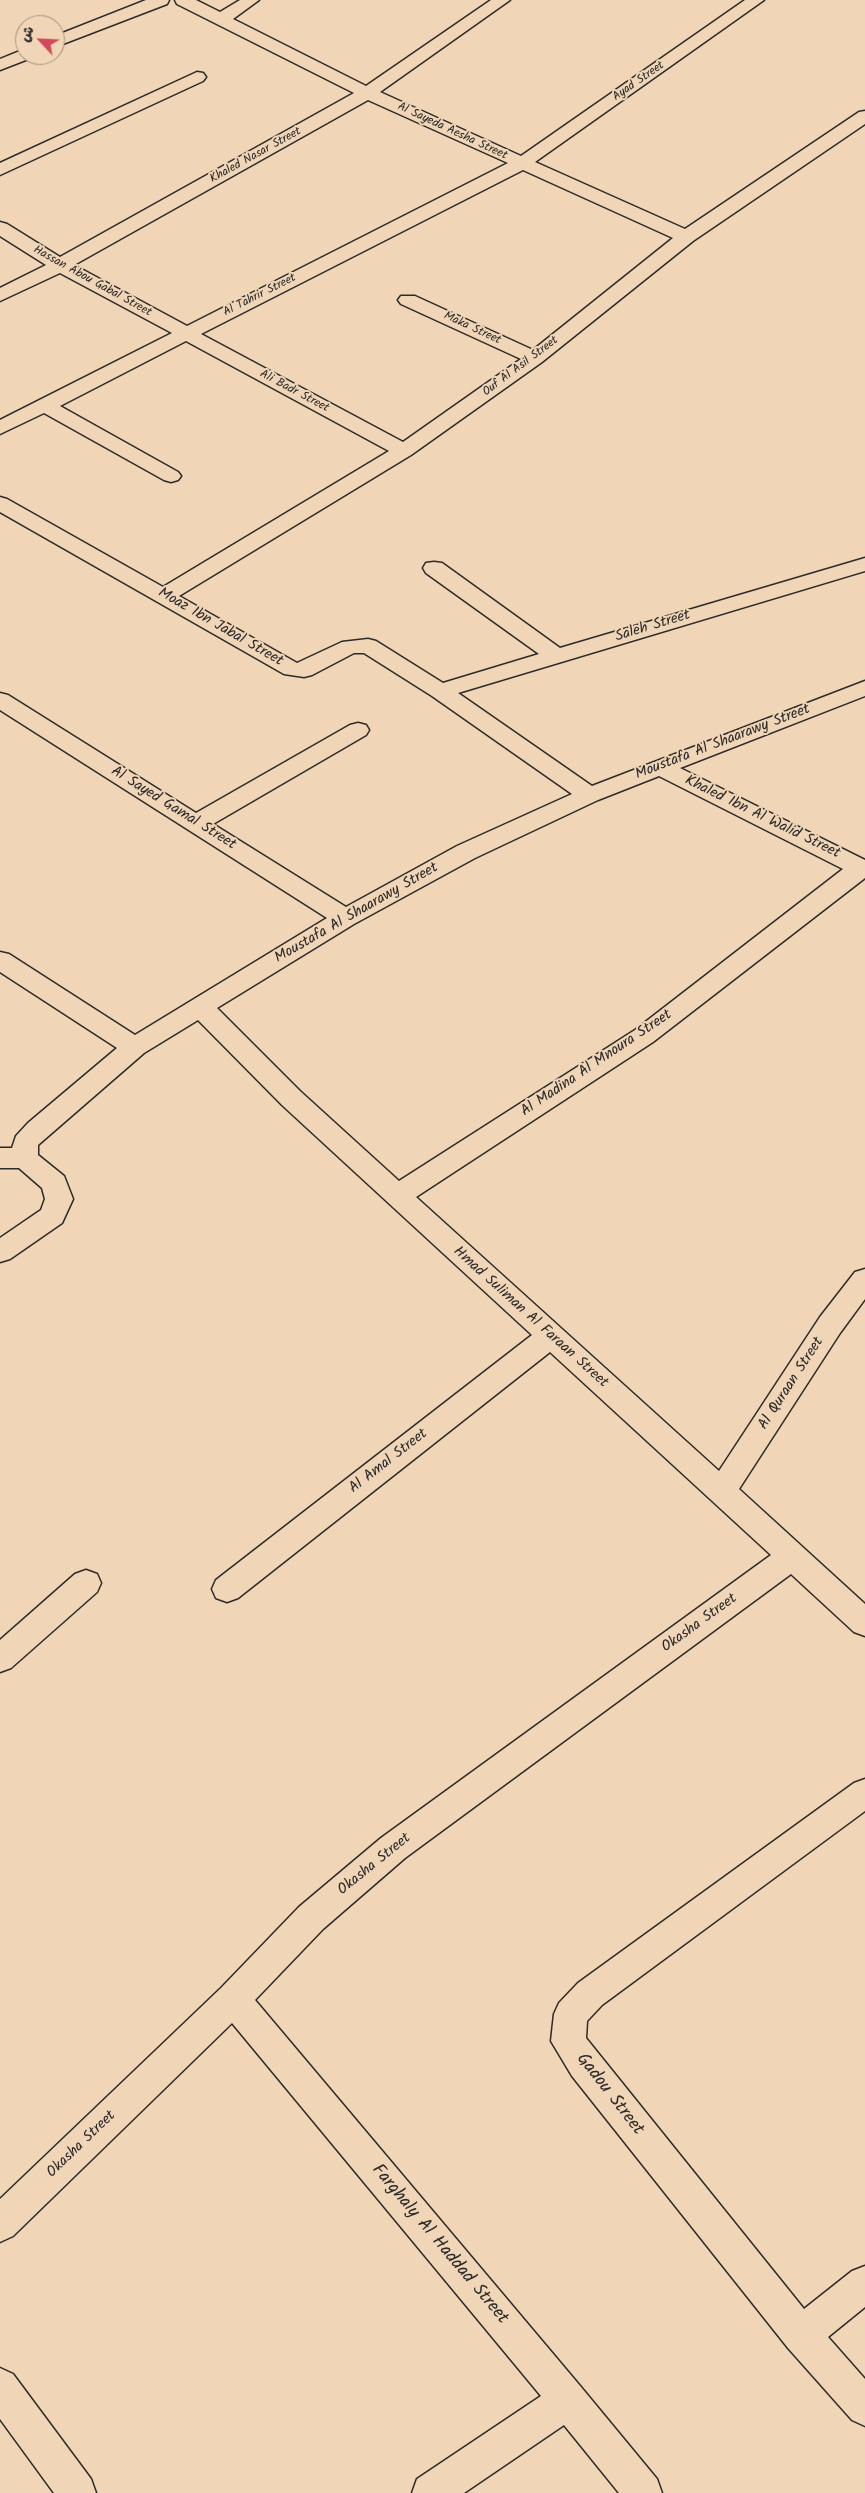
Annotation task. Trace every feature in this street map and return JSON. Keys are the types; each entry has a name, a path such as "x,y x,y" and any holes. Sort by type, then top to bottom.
{"street":[{"path":"65,38 160,0"},
{"name":"Al Sayeda Aesha Street","path":"183,0 368,93 521,164 686,237"},
{"path":"221,19 251,0"},
{"name":"Khaled Nasar Street","path":"0,295 60,265 368,93 502,0"},
{"name":"Ayad Street","path":"521,164 756,0"},
{"path":"0,50 14,59"},
{"path":"0,170 197,77"},
{"name":"Ouf Al Asil Street","path":"163,596 404,451 535,358 686,237 865,116"},
{"name":"Al Tahrir Street","path":"0,428 521,164"},
{"name":"Hassan Abou Gabal Street","path":"0,228 60,265 185,334"},
{"name":"Maka Street","path":"408,300 535,358"},
{"name":"Ali Badr Street","path":"185,334 404,451"},
{"path":"44,405 171,476"},
{"name":"Moaz Ibn Jabal Street","path":"0,502 292,669 304,670 350,647 368,646 440,690 590,795"},
{"name":"Saleh Street","path":"440,690 865,564"},
{"path":"434,568 556,656"},
{"name":"Moustafa Al Shaarawy Street","path":"0,1252 52,1216 59,1199 54,1183 13,1158 37,1130 136,1047 345,918 466,852 590,795 865,688"},
{"name":"Al Sayed Gamal Street","path":"0,700 345,918"},
{"path":"196,824 358,730"},
{"name":"Khaled Ibn Al Walid Street","path":"659,767 863,868"},
{"name":"Al Madina Al Mnoura Street","path":"397,1196 644,1036 863,868"},
{"path":"0,960 136,1047"},
{"name":"Hmad Suliman Al Faraan Street","path":"201,1007 291,1098 865,1623"},
{"name":"Al Quraan Street","path":"721,1492 830,1326 865,1279"},
{"name":"Al Amal Street","path":"227,1589 551,1336"},
{"name":"Okasha Street","path":"0,2224 233,1999 311,1918 393,1848 792,1556"},
{"path":"0,1659 86,1584"},
{"name":"Gadou Street","path":"865,1793 590,1994 571,2014 568,2041 584,2065 801,2335 865,2407"},
{"name":"Farghaly Al Haddad Street","path":"233,1999 568,2400 643,2493"},
{"path":"801,2335 865,2284"},
{"path":"0,2387 77,2493"},
{"path":"431,2493 568,2400"}]}
